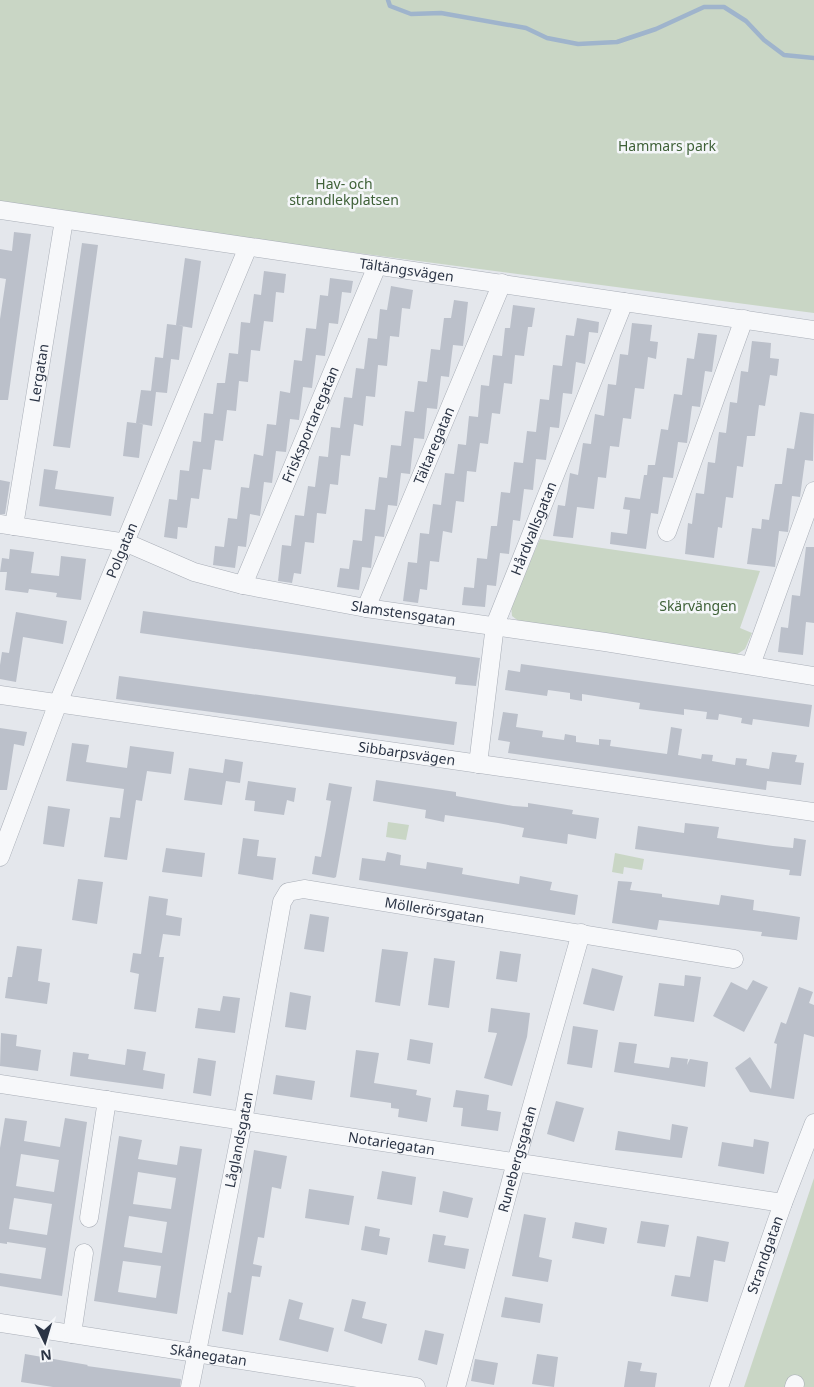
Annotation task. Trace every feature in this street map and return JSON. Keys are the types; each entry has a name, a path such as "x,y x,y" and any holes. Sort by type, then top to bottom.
{"street":[{"name":"Tältängsvägen","path":"0,210 814,330"},
{"name":"Lergatan","path":"7,525 64,220"},
{"name":"Polgatan","path":"0,857 58,703 127,543 248,247"},
{"name":"Frisksportaregatan","path":"244,585 378,266"},
{"name":"Tältaregatan","path":"366,608 502,284"},
{"name":"Hårdvallsgatan","path":"478,764 495,625 624,302"},
{"path":"667,532 744,320"},
{"path":"751,665 814,491"},
{"name":"Slamstensgatan","path":"7,525 127,543 194,572 244,585 366,608 495,625 814,676"},
{"name":"Sibbarpsvägen","path":"0,695 814,812"},
{"name":"Möllerörsgatan","path":"288,892 304,888 734,959"},
{"name":"Låglandsgatan","path":"190,1387 243,1121 282,902 288,892"},
{"name":"Runebergsgatan","path":"456,1387 516,1162 581,933"},
{"name":"Notariegatan","path":"0,1084 783,1203"},
{"path":"90,1218 107,1100"},
{"name":"Strandgatan","path":"719,1387 783,1203 814,1123"},
{"path":"72,1334 84,1253"},
{"name":"Skånegatan","path":"0,1323 416,1387"}],"green space":[{"name":"Hammars park","path":"0,0 814,0 814,313 0,206"},
{"name":"Skärvängen","path":"540,539 760,571 740,628 752,633 745,649 736,655 520,622 512,616 511,605"},
{"path":"388,822 409,825 406,840 386,837"},
{"path":"615,853 644,859 642,870 624,867 623,874 612,872"},
{"path":"814,1178 814,1387 744,1387"}],"building":[{"path":"14,232 31,234 8,400 0,400 0,319 6,279 0,278 0,249 12,251"},
{"path":"82,243 98,245 70,448 53,446"},
{"path":"185,258 201,261 192,328 176,325"},
{"path":"264,271 286,274 284,293 276,292 273,322 264,321 260,351 251,350 248,382 239,381 236,411 227,410 223,441 215,440 211,470 203,469 199,499 191,498 187,528 178,527 177,539 164,537 169,499 177,500 180,470 189,471 193,441 201,442 204,413 213,414 217,383 225,383 229,353 238,354 241,322 250,323 254,294 261,295"},
{"path":"330,278 353,281 351,293 342,292 338,324 329,323 325,356 316,355 312,388 303,387 299,420 290,419 286,452 276,451 272,483 264,482 260,516 250,514 246,547 238,546 235,568 213,565 215,546 224,547 228,518 237,519 241,487 249,488 254,454 263,456 267,424 276,425 280,391 290,393 294,360 302,361 306,328 316,329 320,295 328,296"},
{"path":"391,286 413,290 410,309 402,308 399,337 390,336 387,366 378,365 375,397 366,396 363,426 354,424 350,456 341,455 338,485 330,484 326,514 317,513 314,543 305,542 301,574 294,573 292,583 278,581 282,545 291,546 295,515 304,516 308,486 315,487 319,456 328,457 331,427 340,428 344,397 352,398 356,368 364,369 368,338 377,339 380,309 387,310"},
{"path":"454,300 468,302 463,346 453,345 449,377 441,376 437,409 427,408 424,439 414,438 410,474 401,473 397,506 388,505 384,537 375,536 371,568 362,567 359,590 337,587 340,568 349,569 353,540 362,541 365,509 375,510 379,477 387,478 391,445 401,446 405,411 414,412 418,381 427,382 431,349 440,350 444,318 451,318"},
{"path":"513,305 535,308 532,327 528,327 524,356 515,355 512,384 504,383 500,414 492,413 488,444 480,443 476,472 467,471 464,502 456,501 452,533 443,531 439,562 430,561 427,590 420,589 418,603 403,601 408,562 417,563 420,533 429,534 433,504 441,505 445,473 454,474 458,444 466,445 469,416 478,417 481,385 489,386 493,355 502,356 505,328 510,328"},
{"path":"577,318 599,322 598,333 589,332 585,364 576,362 572,394 563,393 559,428 550,427 546,460 536,459 533,490 524,489 520,521 513,520 509,554 500,553 496,586 487,585 485,607 462,605 464,587 474,588 477,558 487,559 491,526 497,526 501,492 510,493 514,462 523,463 527,431 536,432 540,399 549,400 553,365 562,366 566,335 574,336"},
{"path":"632,323 652,325 650,341 658,342 656,359 648,357 644,389 635,388 631,419 623,418 619,447 610,446 606,478 598,477 594,509 577,507 573,538 553,536 558,505 565,506 570,473 578,475 583,443 591,444 595,414 604,416 608,384 616,385 620,354 628,355"},
{"path":"167,324 183,326 179,360 171,359 167,393 156,392 152,426 136,423 141,390 151,391 155,357 163,358"},
{"path":"698,333 717,335 712,372 705,371 700,407 692,406 687,443 678,442 673,478 663,477 658,514 651,513 646,549 610,544 611,532 627,534 630,510 623,509 625,497 640,499 644,475 647,475 648,465 655,465 661,429 668,430 674,394 682,395 687,358 694,359"},
{"path":"752,341 771,343 770,358 779,359 777,376 770,375 765,406 759,405 755,436 747,436 743,467 737,466 733,498 726,497 722,528 718,527 714,558 685,554 688,523 692,524 696,493 704,494 708,462 715,463 719,432 726,433 730,402 737,403 741,371 748,372"},
{"path":"800,412 814,414 813,461 805,460 800,497 792,496 788,532 779,531 775,567 747,564 752,528 761,529 762,519 769,520 775,484 782,484 787,448 794,449"},
{"path":"127,422 143,424 139,458 123,456"},
{"path":"44,469 58,471 55,489 114,497 111,516 39,506"},
{"path":"0,480 10,482 5,514 0,514"},
{"path":"806,547 814,547 814,623 806,622 803,655 778,652 781,627 788,628 792,595 800,596"},
{"path":"10,549 34,552 31,573 59,576 61,556 86,559 81,600 56,597 57,593 29,589 28,593 5,590 7,572 0,572 2,558 9,559"},
{"path":"143,611 480,658 476,686 455,684 456,677 140,633"},
{"path":"16,612 67,621 63,644 23,637 16,682 0,679 0,665 2,652 9,653"},
{"path":"521,664 812,705 809,727 753,719 752,725 741,723 742,718 719,714 718,720 706,719 707,712 684,709 684,715 639,709 640,703 582,694 582,701 570,699 570,693 548,690 547,696 505,690 508,670 520,672"},
{"path":"119,676 457,722 454,745 116,699"},
{"path":"503,712 518,714 516,727 543,731 542,737 564,740 565,734 576,736 576,742 599,745 599,739 611,740 610,746 667,754 671,727 682,729 678,755 701,759 702,754 713,755 712,761 735,765 736,758 747,759 746,765 769,769 772,752 797,755 795,762 804,763 801,785 767,781 766,790 508,753 510,742 498,740"},
{"path":"0,728 27,732 24,746 14,744 7,790 0,790"},
{"path":"72,743 89,745 86,762 127,768 130,746 174,752 171,774 147,771 142,801 136,800 127,860 104,857 110,817 120,818 124,789 66,781"},
{"path":"225,759 243,762 240,783 226,781 222,805 184,800 189,768 223,773"},
{"path":"376,780 456,792 456,796 513,806 528,807 528,803 573,810 572,814 599,818 596,839 568,834 567,844 522,837 524,828 498,823 445,815 444,822 425,818 426,810 373,801"},
{"path":"248,781 296,788 294,802 287,800 284,815 254,811 255,801 245,800"},
{"path":"329,783 352,787 336,877 334,878 312,874 315,856 321,857 331,801 326,800"},
{"path":"48,806 70,809 64,847 43,844"},
{"path":"685,823 719,827 717,838 773,846 793,848 794,838 806,840 801,876 789,875 790,870 635,849 638,826 684,833"},
{"path":"243,838 259,840 257,856 276,858 273,880 238,874"},
{"path":"166,848 205,853 202,877 162,872"},
{"path":"387,852 401,855 400,865 426,869 427,862 463,868 462,874 519,884 520,876 552,882 550,890 578,895 575,915 359,880 362,858 385,861"},
{"path":"78,879 103,882 97,924 72,920"},
{"path":"618,881 632,882 630,890 662,894 662,897 719,905 721,895 754,900 753,910 800,917 797,940 761,936 762,932 659,920 657,930 612,923"},
{"path":"149,896 168,899 166,915 182,918 180,936 163,934 159,957 164,957 156,1012 134,1009 139,974 130,972 133,953 141,954"},
{"path":"310,914 329,917 324,952 304,949"},
{"path":"17,946 42,949 38,981 50,983 47,1004 5,998 8,977 12,977"},
{"path":"382,949 408,952 400,1006 375,1002"},
{"path":"500,951 521,954 517,982 496,979"},
{"path":"434,958 455,961 449,1008 428,1005"},
{"path":"592,968 623,976 614,1011 583,1004"},
{"path":"685,975 701,977 694,1022 654,1016 659,983 684,986"},
{"path":"753,980 768,987 744,1032 713,1016 731,982 747,990"},
{"path":"799,987 813,992 809,1003 814,1005 814,1037 804,1034 794,1099 750,1092 735,1068 750,1057 771,1089 777,1044 774,1043 781,1022 786,1024"},
{"path":"290,992 311,996 306,1030 285,1027"},
{"path":"223,996 240,998 235,1033 195,1028 198,1008 220,1011"},
{"path":"491,1008 530,1013 527,1037 512,1086 484,1078 497,1033 488,1032"},
{"path":"573,1026 598,1030 592,1068 567,1064"},
{"path":"1,1033 17,1035 16,1046 41,1050 38,1071 0,1066"},
{"path":"410,1039 433,1043 430,1064 407,1060"},
{"path":"619,1042 637,1044 634,1063 669,1068 671,1057 688,1059 687,1065 690,1059 708,1062 705,1087 614,1072"},
{"path":"127,1049 146,1052 143,1070 165,1074 163,1089 70,1076 73,1052 89,1054 88,1059 125,1065"},
{"path":"356,1050 379,1053 374,1083 417,1090 416,1095 431,1098 427,1122 398,1117 399,1109 391,1108 391,1103 350,1097"},
{"path":"198,1058 216,1061 211,1096 193,1093"},
{"path":"276,1075 315,1081 312,1100 273,1094"},
{"path":"456,1090 489,1095 487,1110 501,1112 498,1131 461,1126 463,1108 453,1107"},
{"path":"556,1101 584,1108 574,1142 547,1134"},
{"path":"5,1118 27,1121 24,1141 60,1147 65,1118 87,1122 62,1296 0,1286 0,1273 41,1279 46,1248 7,1242 7,1244 0,1243 0,1148","holes":["21,1154 59,1160 54,1192 16,1186","14,1198 52,1204 47,1235 9,1229"]},
{"path":"672,1124 688,1127 682,1158 615,1150 618,1131 670,1140"},
{"path":"119,1136 142,1140 138,1159 157,1162 177,1165 180,1146 202,1149 177,1314 94,1301","holes":["138,1172 176,1178 171,1209 133,1204","129,1216 167,1222 162,1253 124,1247","123,1261 161,1266 156,1298 118,1292"]},
{"path":"754,1139 769,1142 764,1174 718,1166 722,1142 753,1147"},
{"path":"254,1150 287,1156 281,1189 272,1187 264,1238 258,1237 253,1264 262,1266 260,1277 252,1276 243,1335 222,1331 228,1292 231,1293"},
{"path":"382,1171 416,1177 412,1205 377,1199"},
{"path":"309,1189 354,1196 349,1225 305,1218"},
{"path":"443,1191 473,1198 468,1218 439,1212"},
{"path":"524,1214 546,1218 539,1257 552,1260 548,1282 512,1276"},
{"path":"641,1221 669,1225 665,1247 637,1243"},
{"path":"575,1222 607,1228 604,1244 572,1238"},
{"path":"365,1226 380,1229 379,1236 390,1238 387,1255 361,1250"},
{"path":"433,1234 446,1236 444,1245 469,1249 465,1269 428,1262"},
{"path":"697,1236 729,1242 725,1262 714,1260 708,1302 671,1296 675,1275 690,1277"},
{"path":"505,1297 543,1304 540,1323 501,1317"},
{"path":"289,1299 303,1303 299,1319 334,1328 328,1352 279,1340"},
{"path":"352,1299 366,1302 362,1318 387,1324 382,1344 344,1331"},
{"path":"425,1330 444,1334 437,1365 418,1360"},
{"path":"25,1354 87,1366 181,1379 180,1387 53,1387 21,1382"},
{"path":"537,1354 558,1357 554,1387 532,1384"},
{"path":"475,1359 498,1363 494,1385 471,1381"},
{"path":"628,1361 642,1363 640,1371 657,1373 655,1387 624,1387"}],"waterway":[{"path":"388,0 390,6 411,14 441,13 526,28 547,38 578,44 617,42 656,29 704,7 724,7 746,21 764,40 784,55 814,58"}],"park label":[{"name":"Hav- och strandlekplatsen","path":"344,192"}]}
